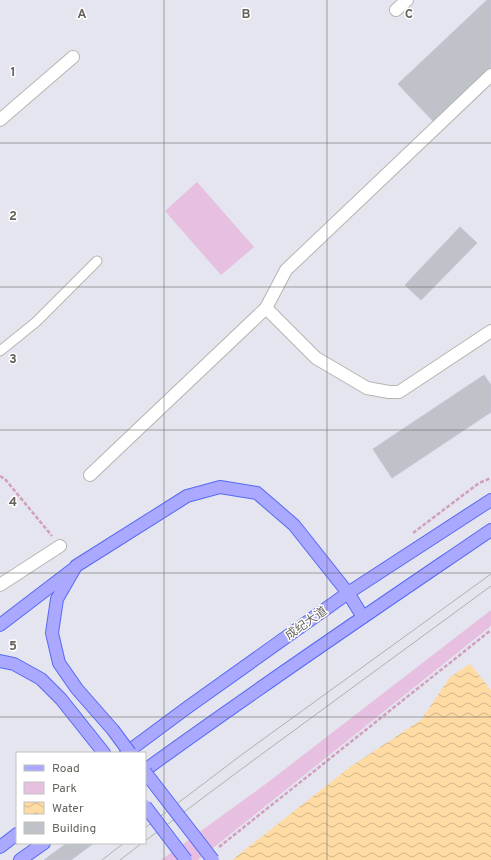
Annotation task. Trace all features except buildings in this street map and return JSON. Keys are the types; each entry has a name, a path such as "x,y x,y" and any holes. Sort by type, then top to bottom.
{"main road":[{"path":"0,625 76,566 187,496 220,487 257,493 294,525 348,593 363,617"},
{"name":"成纪大道","path":"127,752 348,593 491,500"},
{"path":"146,770 206,725 491,530"},
{"path":"76,566 57,599 52,633 59,662 77,689 113,730 129,752"},
{"path":"0,661 14,664 41,679 61,698 103,752"},
{"path":"146,772 214,855"},
{"path":"146,807 186,860"},
{"path":"0,847 16,835"},
{"path":"20,860 43,844"}],"street":[{"path":"396,10 407,0"},
{"path":"0,120 74,57"},
{"path":"90,475 266,308 286,270 491,75"},
{"path":"266,308 316,358 367,388 389,392 399,392 491,331"},
{"path":"0,586 60,546"}],"lane":[{"path":"0,351 36,322 97,261"}],"path":[{"path":"0,476 5,479 60,546"},
{"path":"214,855 491,630"}],"green space":[{"path":"197,182 254,247 221,275 165,211"},
{"path":"491,610 491,626 198,860 161,860 267,783"}],"water":[{"path":"470,664 491,690 491,860 232,860 350,767 421,720 450,677"}],"tram line":[{"path":"146,827 244,753 491,574"},
{"path":"146,840 491,586"},
{"path":"102,860 123,844"},
{"path":"120,860 141,844"}]}
